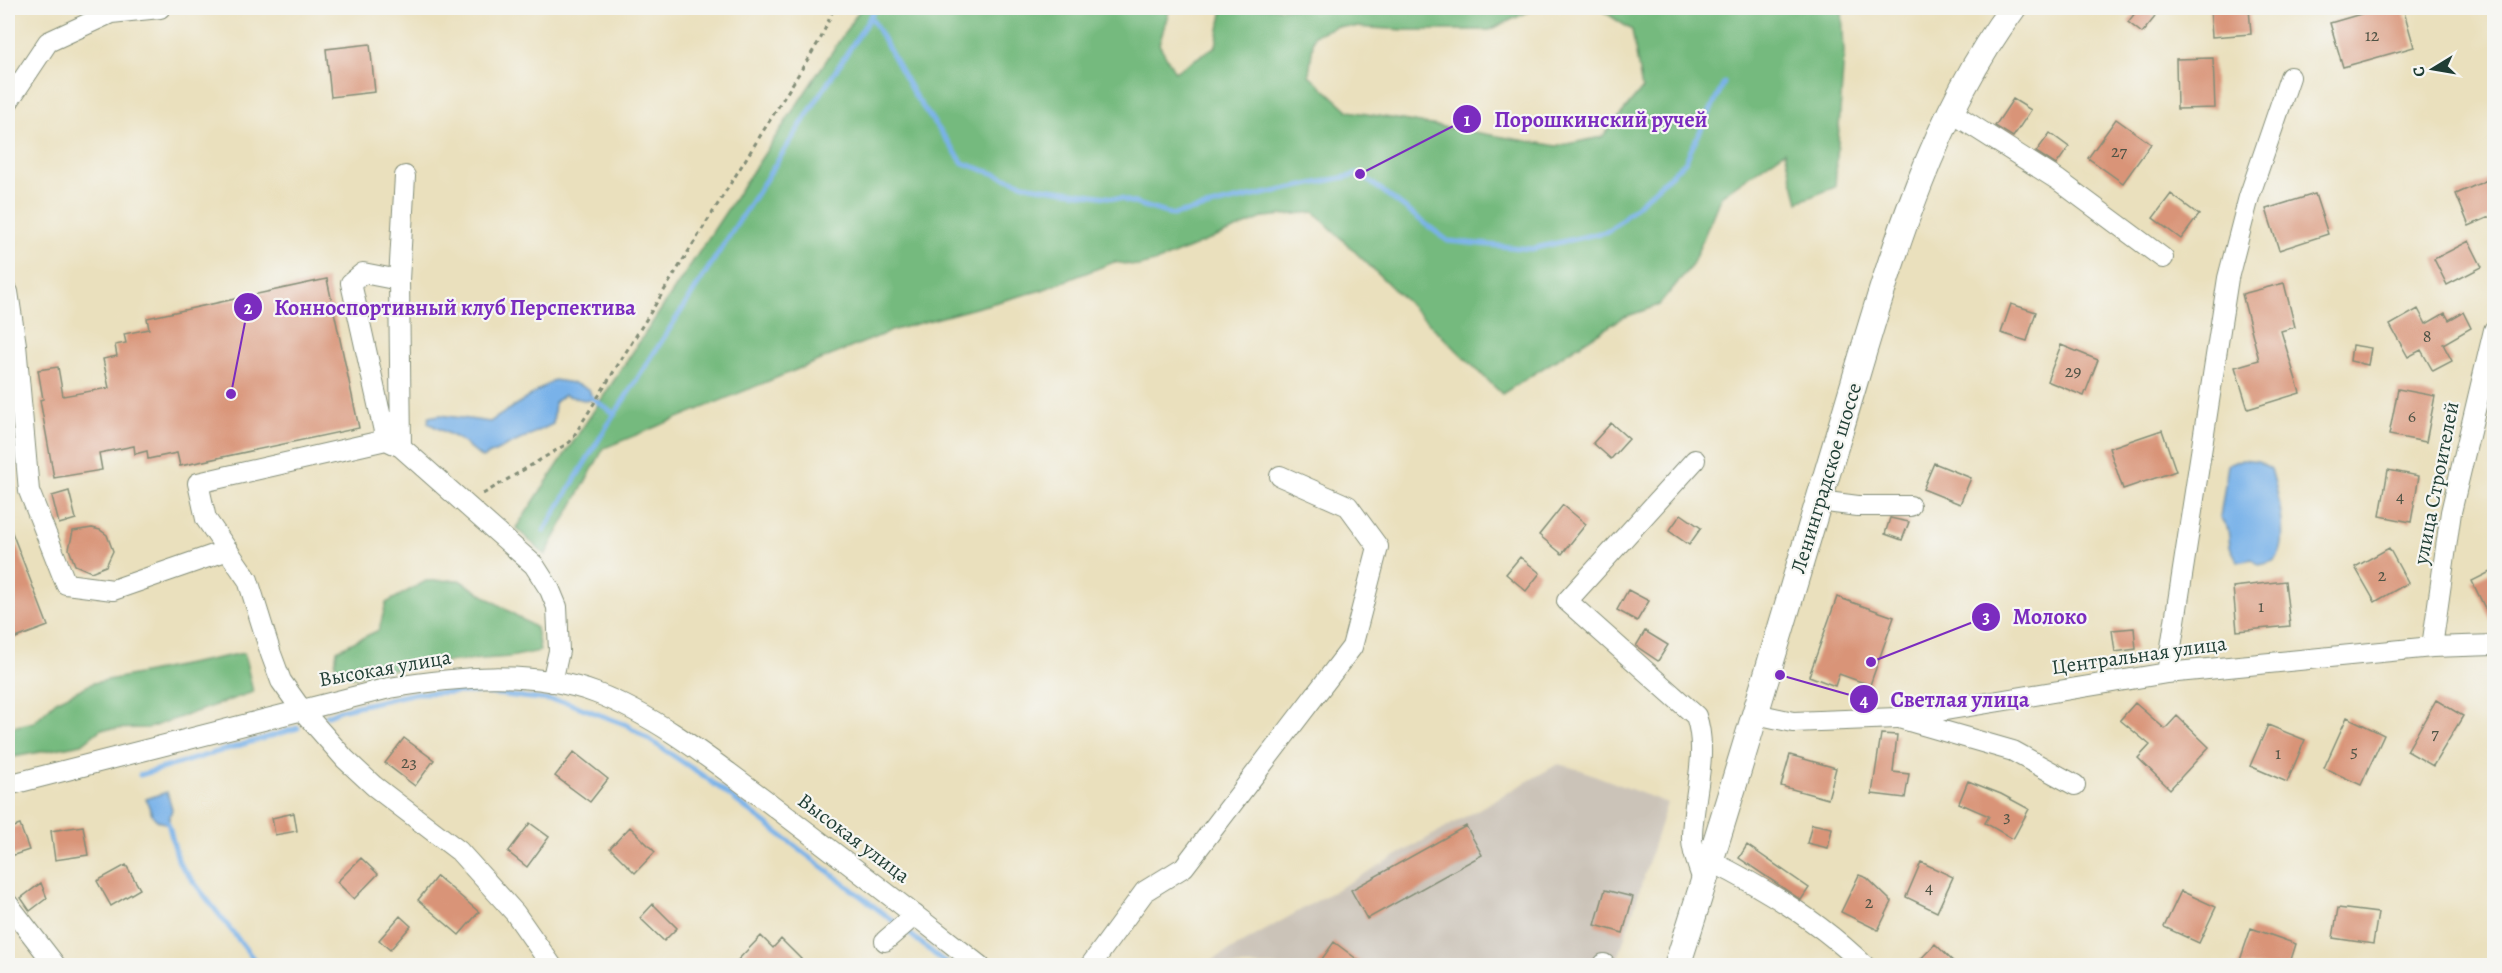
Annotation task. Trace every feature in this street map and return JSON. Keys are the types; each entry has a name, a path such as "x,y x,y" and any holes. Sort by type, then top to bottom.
{"main road":[{"name":"Ленинградское шоссе","path":"1677,966 1756,714 1878,303 1938,138 1994,34 2013,8"}],"street":[{"path":"8,102 48,42 111,13 160,8"},
{"path":"2168,673 2228,278 2250,197 2290,77"},
{"path":"1951,112 2058,180 2163,258"},
{"path":"394,444 405,176"},
{"path":"399,280 363,273 351,283 394,444 467,504 534,565 550,590 557,607 559,651 552,682"},
{"path":"8,292 16,345 29,491 66,584 113,590 228,550"},
{"name":"улица Строителей","path":"2432,647 2451,512 2494,330"},
{"path":"394,444 198,483 206,519 248,580 271,654 282,681 301,709 345,759 374,786 459,851 515,913 552,966"},
{"path":"1695,460 1567,602 1696,716 1700,729 1701,746 1691,839 1706,871 1747,879 1840,942 1865,966"},
{"path":"1090,966 1145,891 1185,867 1352,647 1378,547 1348,506 1281,476"},
{"path":"1819,501 1858,506 1910,506"},
{"name":"Центральная улица","path":"1756,714 1793,722 1897,718 2168,673 2432,647 2494,645"},
{"name":"Высокая улица","path":"8,785 389,688 447,679 500,677 552,682 595,693 640,714 692,745 900,927 980,966"},
{"path":"1897,718 2013,751 2075,786"},
{"path":"8,904 56,966"}],"path":[{"path":"467,504 570,441 821,38 834,8"}],"shaded area":[{"path":"1558,764 1581,770 1667,803 1616,965 1202,966"}],"green space":[{"path":"861,8 1170,8 1159,44 1175,72 1216,46 1223,8 1536,8 1490,30 1406,30 1337,26 1314,35 1309,75 1349,111 1557,146 1602,137 1642,89 1632,30 1598,8 1842,8 1844,53 1835,187 1798,202 1785,151 1721,196 1692,265 1659,305 1622,318 1502,394 1314,212 1265,217 1158,261 1139,266 1114,262 1042,290 894,330 604,448 545,555 516,528"},
{"path":"459,580 536,628 540,651 510,657 428,663 352,677 335,665 337,650 379,630 386,603 426,581"},
{"path":"244,653 253,692 149,728 101,729 82,744 8,758 8,728 34,722 56,701 93,683"}],"water":[{"path":"554,380 573,383 589,389 592,398 588,401 564,395 555,402 553,424 482,458 460,440 428,423 429,417 440,415 490,422"},
{"path":"2242,459 2258,461 2271,469 2279,502 2282,544 2279,554 2272,562 2259,565 2252,559 2238,562 2230,547 2228,529 2220,517 2228,465"},
{"path":"167,792 172,809 168,823 155,819 146,799"}],"building":[{"path":"2139,8 2143,8 2155,17 2142,33 2128,22"},
{"path":"2210,8 2249,8 2251,34 2212,37"},
{"path":"2360,8 2403,8 2414,47 2343,67 2330,23 2361,14"},
{"path":"370,44 375,92 331,97 326,49"},
{"path":"2213,58 2215,108 2177,109 2176,59"},
{"path":"2013,99 2031,110 2013,137 1995,126"},
{"path":"2116,119 2151,144 2123,183 2088,158"},
{"path":"2050,133 2069,147 2056,165 2036,152"},
{"path":"2494,177 2494,215 2469,226 2456,194"},
{"path":"2171,194 2199,215 2181,239 2153,218"},
{"path":"2315,194 2328,234 2279,250 2266,209"},
{"path":"2469,241 2482,267 2447,285 2434,259"},
{"path":"327,279 359,428 180,466 177,453 148,459 147,451 135,454 134,446 99,453 102,470 54,478 40,400 43,399 38,370 58,367 63,396 109,388 103,359 117,356 115,345 126,343 124,334 149,329 147,318"},
{"path":"2284,283 2295,327 2281,331 2300,393 2248,409 2235,367 2259,360 2242,294"},
{"path":"2011,304 2036,312 2027,341 2001,333"},
{"path":"2418,309 2426,324 2445,313 2449,320 2463,312 2471,328 2443,344 2452,361 2433,371 2421,350 2408,357 2390,325"},
{"path":"2061,345 2098,360 2084,396 2047,381"},
{"path":"2352,345 2371,348 2368,365 2350,361"},
{"path":"2398,389 2435,396 2426,442 2389,435"},
{"path":"1611,423 1629,439 1611,459 1593,443"},
{"path":"2162,430 2176,471 2123,489 2109,448"},
{"path":"1934,463 1971,478 1960,504 1923,489"},
{"path":"2388,470 2419,476 2411,522 2380,516"},
{"path":"69,491 76,519 59,524 52,496"},
{"path":"1563,505 1586,524 1562,554 1539,535"},
{"path":"1681,514 1701,528 1689,545 1669,531"},
{"path":"1890,518 1909,522 1902,540 1885,534"},
{"path":"8,522 48,626 8,641"},
{"path":"92,528 107,535 113,551 106,566 91,572 75,565 69,549 73,531"},
{"path":"2389,548 2408,583 2375,602 2355,567"},
{"path":"1520,557 1540,573 1526,591 1506,574"},
{"path":"2494,570 2494,627 2472,581"},
{"path":"2285,581 2290,626 2237,631 2233,587"},
{"path":"1628,590 1649,601 1637,621 1617,610"},
{"path":"1837,597 1894,617 1870,685 1839,674 1835,686 1809,676"},
{"path":"2134,628 2136,649 2115,652 2112,630"},
{"path":"1645,631 1668,645 1658,661 1636,646"},
{"path":"2436,700 2463,716 2433,766 2407,751"},
{"path":"2135,703 2165,729 2177,716 2209,747 2170,789 2138,758 2150,745 2120,720"},
{"path":"2347,717 2384,735 2361,785 2324,768"},
{"path":"2268,725 2305,740 2287,782 2250,766"},
{"path":"1881,734 1897,735 1893,772 1909,774 1905,798 1872,794"},
{"path":"404,738 434,760 415,786 385,763"},
{"path":"574,752 608,779 590,802 555,776"},
{"path":"1790,755 1836,768 1828,799 1781,786"},
{"path":"1968,781 2001,794 2029,809 2013,839 1985,823 1989,816 1959,803"},
{"path":"294,813 297,831 275,835 272,818"},
{"path":"530,823 549,837 527,867 508,852"},
{"path":"1812,824 1832,828 1828,848 1807,843"},
{"path":"20,825 29,850 8,857 8,829"},
{"path":"83,826 88,855 55,860 51,831"},
{"path":"1466,826 1482,855 1367,919 1351,890"},
{"path":"630,827 655,852 635,873 610,848"},
{"path":"1747,845 1809,888 1801,900 1739,858"},
{"path":"361,858 378,874 354,899 337,882"},
{"path":"1921,862 1953,877 1937,912 1906,897"},
{"path":"126,865 140,889 111,906 97,881"},
{"path":"1859,875 1867,878 1892,902 1878,930 1841,912"},
{"path":"437,876 479,912 459,935 418,900"},
{"path":"41,883 47,898 30,911 21,898"},
{"path":"1605,890 1633,897 1623,933 1595,925"},
{"path":"2181,891 2216,907 2199,943 2164,927"},
{"path":"653,904 677,928 664,941 640,918"},
{"path":"2338,908 2378,913 2373,944 2333,938"},
{"path":"400,916 411,926 390,950 379,940"},
{"path":"2251,928 2296,944 2289,966 2238,966"},
{"path":"761,936 773,948 781,939 808,966 732,966"},
{"path":"1334,942 1366,966 1317,966"},
{"path":"1935,944 1958,966 1914,966"}],"waterway":[{"path":"544,531 607,426 876,8"},
{"path":"871,17 915,96 963,163 1030,186 1121,199 1173,215 1360,174 1448,241 1531,249 1609,231 1685,162 1724,83"},
{"path":"592,398 615,414"},
{"path":"327,716 340,710 416,693 478,692 566,702 627,725 705,777 897,924"},
{"path":"140,775 298,728"},
{"path":"168,823 179,863 259,966"},
{"path":"905,930 949,966"}],"place":[{"name":"Порошкинский ручей","path":"1360,174"},
{"name":"Конноспортивный клуб Перспектива","path":"231,394"},
{"name":"Молоко","path":"1871,662"},
{"name":"Светлая улица","path":"1780,675"}]}
